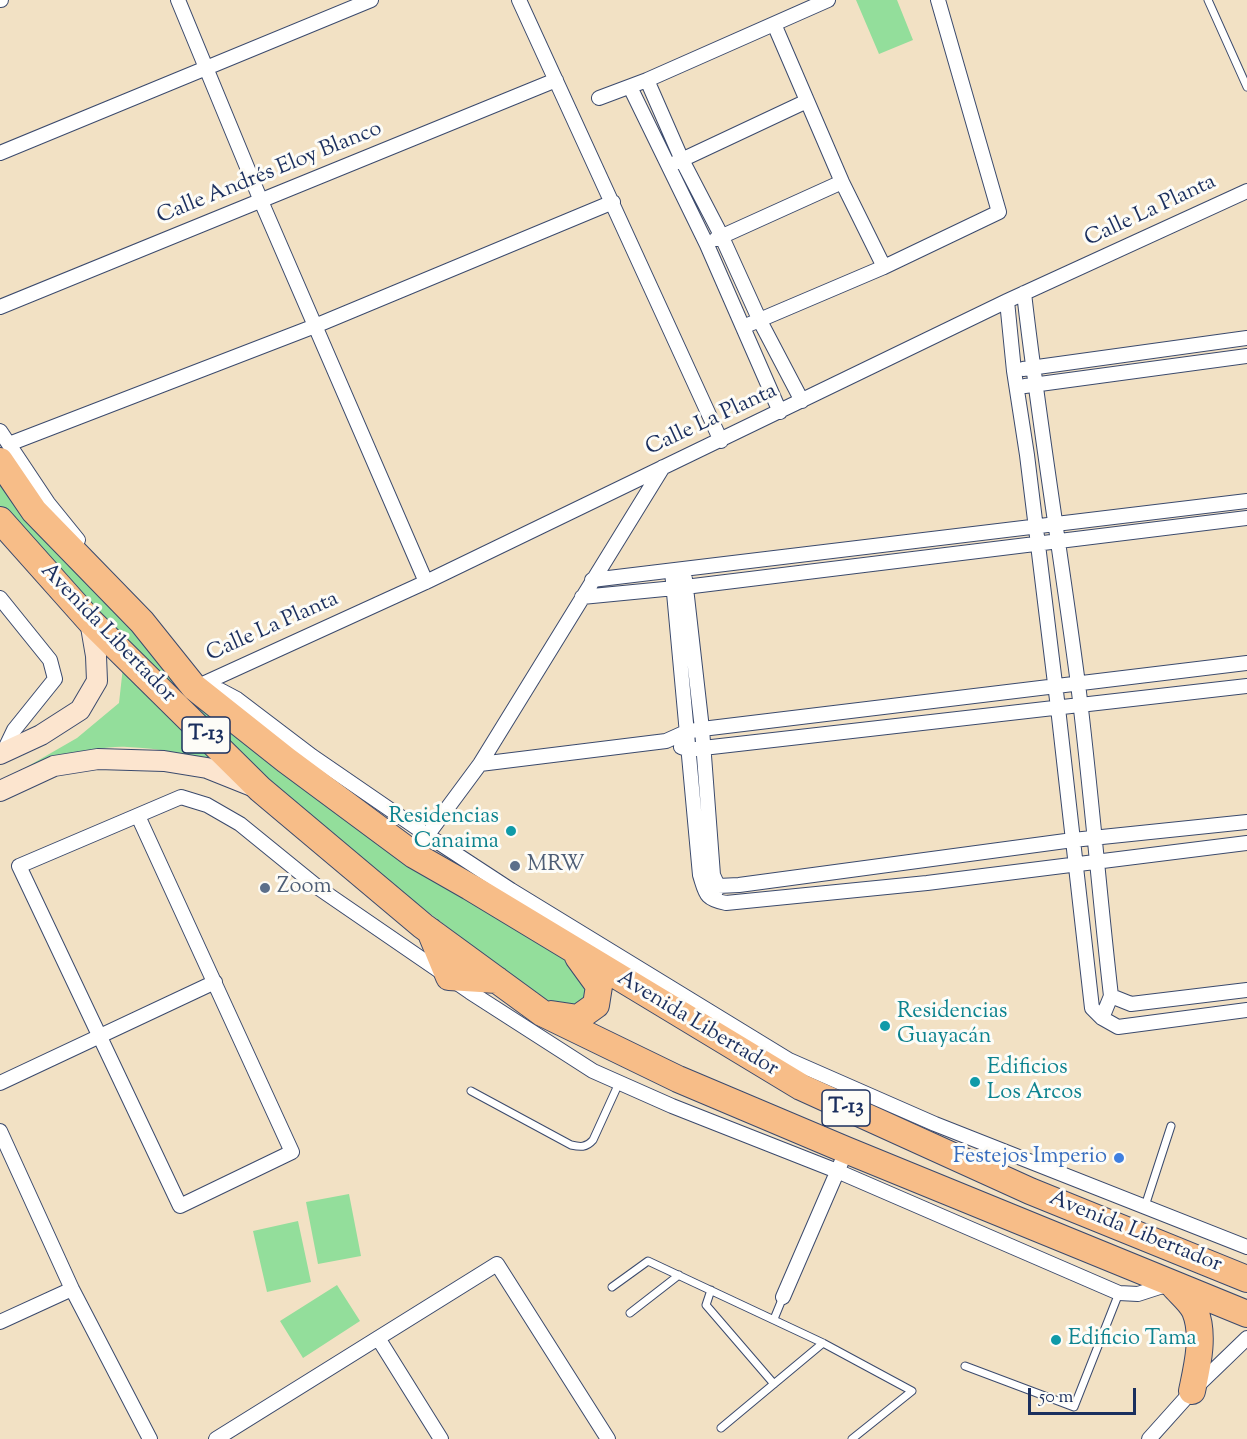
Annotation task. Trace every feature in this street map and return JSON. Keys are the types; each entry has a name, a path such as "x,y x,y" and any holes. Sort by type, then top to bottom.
{"highway":[{"name":"Avenida Libertador","path":"5,453 34,511 142,622 194,687 286,760 420,845 470,887 801,1088 1030,1191 1247,1279"},
{"name":"Avenida Libertador","path":"0,519 90,621 260,789 430,931 542,1013 842,1161 1172,1283 1247,1314"},
{"name":"T-13","path":"470,887 511,890"},
{"path":"430,931 449,976 497,980"},
{"name":"T-13","path":"542,1013 578,1018 596,1005 599,986 574,951"},
{"path":"1172,1283 1195,1311 1200,1338 1192,1391"}],"street":[{"path":"178,0 261,201 426,582"},
{"path":"0,153 370,0"},
{"path":"519,0 721,441"},
{"path":"599,98 647,80 828,0"},
{"path":"743,327 884,267 999,212 938,0"},
{"path":"774,24 842,182 884,267"},
{"name":"Calle Andrés Eloy Blanco","path":"0,307 556,80"},
{"path":"647,80 682,160 721,235 760,321 802,401"},
{"path":"630,87 707,245 780,412"},
{"path":"668,165 807,101"},
{"path":"707,245 721,235 842,182"},
{"name":"Calle La Planta","path":"194,687 426,582 1007,301 1247,191"},
{"path":"5,453 613,202"},
{"path":"1024,293 1034,384 1078,684 1095,838 1111,996 1102,1018"},
{"path":"1007,301 1058,708 1092,1008 1102,1018 1119,1027 1247,1010"},
{"path":"1014,371 1247,338"},
{"path":"1017,388 1247,356"},
{"name":"Avenida Libertador","path":"0,431 5,453"},
{"path":"420,845 480,764 663,466"},
{"path":"592,580 1247,501"},
{"path":"582,597 679,588 1247,518"},
{"path":"678,570 686,732 696,749 713,875 718,886"},
{"path":"679,588 702,729 696,749 700,875 705,893 711,900 726,903 927,883 1247,843"},
{"path":"0,598 50,660 55,679 14,730 1,753"},
{"path":"1,753 41,735 80,710 97,681 96,656 90,621"},
{"path":"480,764 666,741 686,732 702,729 1247,663"},
{"path":"666,741 696,749 1247,686"},
{"path":"0,791 54,766 98,759 164,761 207,768 260,789"},
{"name":"Avenida Libertador","path":"99,1035 19,866 181,797 207,805 240,824 320,889 593,1071 619,1083 842,1161 1119,1293 1138,1294 1172,1283"},
{"path":"99,1035 180,1206 292,1152 138,816"},
{"path":"718,886 1073,840 1247,822"},
{"name":"Avenida Libertador","path":"420,845 511,890 789,1060 935,1124 1247,1246"},
{"path":"922,861 927,883"},
{"path":"711,900 718,886"},
{"path":"0,1083 215,982"},
{"path":"1111,996 1131,1004 1247,990"},
{"path":"0,1131 72,1289 150,1439"},
{"path":"783,1298 842,1161"},
{"path":"216,1439 497,1264 608,1439"},
{"path":"0,1322 72,1289"},
{"path":"378,1338 441,1439"},
{"path":"1149,1439 1192,1391 1247,1339"}],"lane":[{"path":"1208,0 1247,87"},
{"path":"471,1091 580,1147 588,1145 593,1140 619,1083"},
{"path":"1144,1206 1171,1126"},
{"path":"612,1287 648,1261 823,1342 912,1391 852,1439"},
{"path":"630,1313 679,1275"},
{"path":"711,1290 706,1305 774,1384"},
{"path":"965,1366 1074,1407 1119,1293"},
{"path":"774,1319 783,1298"},
{"path":"721,1428 823,1342"}],"green space":[{"path":"856,0 897,0 913,40 879,54"},
{"path":"0,467 218,714 592,977 604,988 560,1013 326,834 101,621 0,509"},
{"path":"123,667 223,763 163,750 114,747 72,755 18,772 77,738 119,703"},
{"path":"349,1194 361,1256 318,1264 306,1202"},
{"path":"298,1221 311,1282 267,1292 253,1231"},
{"path":"337,1285 360,1321 303,1358 280,1321"}],"place":[{"name":"Residencias Canaima","path":"511,831"},
{"name":"MRW","path":"515,866"},
{"name":"Zoom","path":"265,888"},
{"name":"Residencias Guayacán","path":"885,1026"},
{"name":"Edificios Los Arcos","path":"975,1082"},
{"name":"Festejos Imperio","path":"1119,1158"},
{"name":"Edificio Tama","path":"1056,1340"}]}
